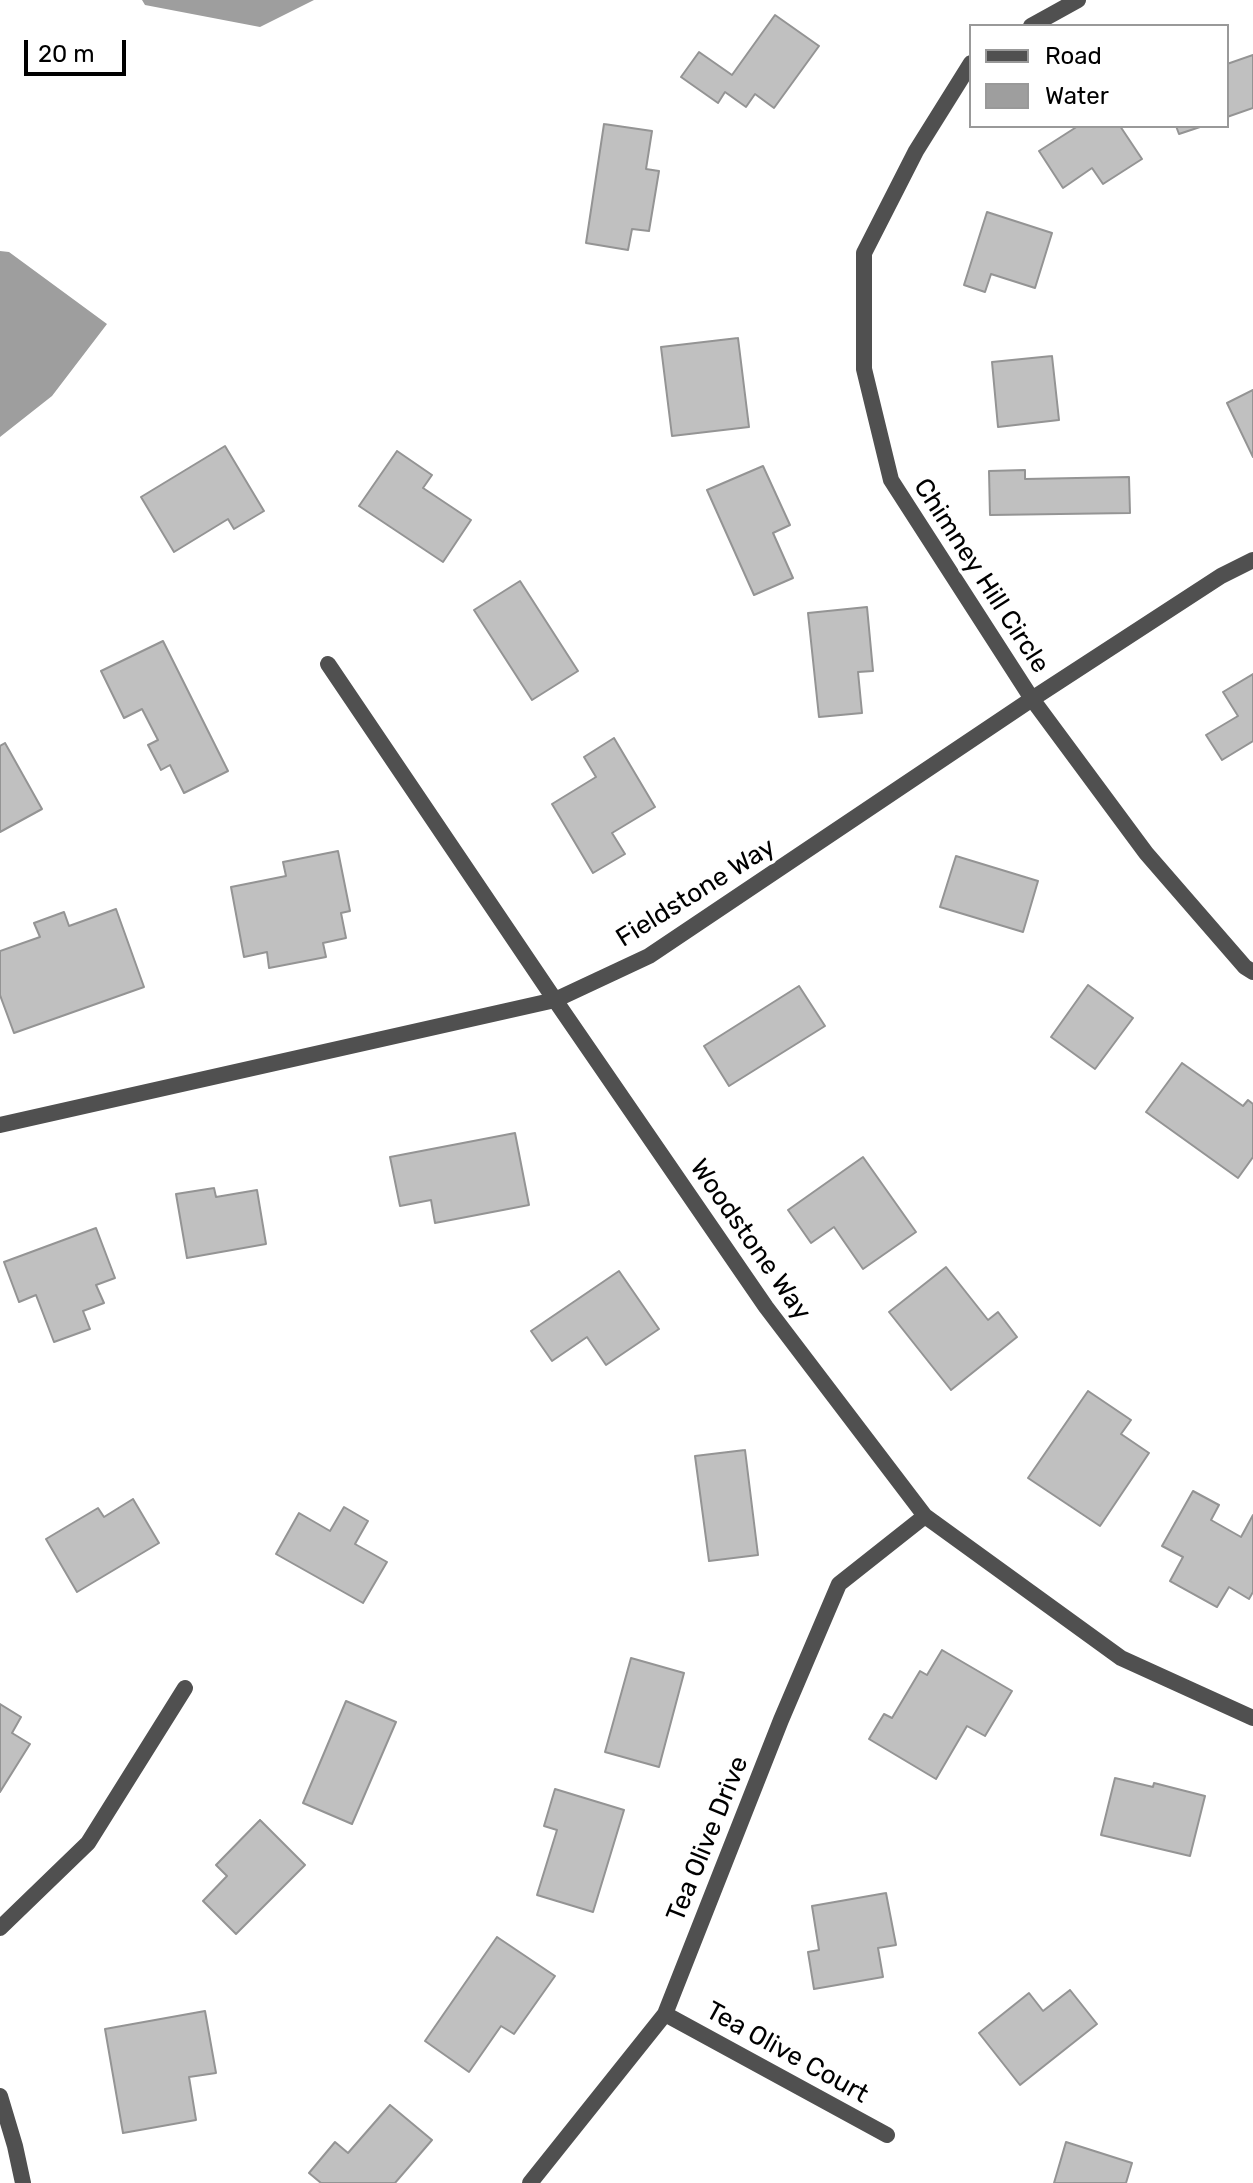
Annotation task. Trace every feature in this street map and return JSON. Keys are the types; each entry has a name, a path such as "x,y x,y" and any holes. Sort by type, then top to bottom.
{"street":[{"path":"1035,24 1078,0"},
{"name":"Chimney Hill Circle","path":"969,66 916,151 864,253 864,369 891,480 1032,699 1146,853 1245,967 1253,972"},
{"name":"Fieldstone Way","path":"0,1125 555,1000 649,956 1032,699 1221,576 1253,560"},
{"name":"Woodstone Way","path":"328,664 766,1307 925,1516 1121,1658 1253,1718"},
{"name":"Tea Olive Drive","path":"530,2183 665,2014 781,1720 839,1584 925,1516"},
{"path":"0,1928 88,1843 185,1688"},
{"name":"Tea Olive Court","path":"665,2014 887,2135"},
{"path":"0,2096 23,2183"}],"water":[{"path":"142,0 314,0 260,27 145,5"},
{"path":"0,251 9,252 107,324 52,396 0,437"}],"building":[{"path":"775,15 819,46 774,108 755,94 746,107 725,92 718,103 681,77 699,52 732,75"},
{"path":"1253,55 1253,108 1229,116 1229,63"},
{"path":"604,124 652,131 646,169 659,171 649,231 632,229 628,250 586,243"},
{"path":"1075,128 1121,128 1142,159 1103,184 1092,168 1063,188 1039,151"},
{"path":"1177,128 1197,128 1179,134"},
{"path":"987,212 1052,233 1035,288 991,274 985,292 964,285"},
{"path":"738,338 749,427 672,436 661,347"},
{"path":"1052,356 1059,420 998,427 992,362"},
{"path":"1253,390 1253,457 1227,403"},
{"path":"225,446 264,511 234,529 228,519 174,552 141,497"},
{"path":"397,451 432,475 423,488 471,520 443,562 359,506"},
{"path":"763,466 790,525 773,533 793,578 754,595 707,490"},
{"path":"1025,470 1025,479 1129,477 1130,513 990,515 989,471"},
{"path":"520,581 578,671 532,700 474,610"},
{"path":"867,607 873,671 858,672 862,713 819,717 808,613"},
{"path":"163,641 228,771 184,793 170,765 161,770 148,745 158,740 142,709 124,718 101,671"},
{"path":"1253,674 1253,741 1222,760 1206,735 1238,716 1223,692"},
{"path":"614,738 655,807 612,833 625,854 593,873 552,804 596,777 584,757"},
{"path":"5,743 42,809 0,832 0,746"},
{"path":"338,851 350,911 341,913 346,938 323,943 326,957 269,968 267,952 244,957 231,887 286,876 283,862"},
{"path":"956,856 1038,881 1023,932 940,907"},
{"path":"116,909 144,987 14,1033 0,995 0,951 40,937 34,923 64,912 69,926"},
{"path":"1088,985 1133,1018 1095,1069 1051,1037"},
{"path":"799,986 825,1026 729,1086 704,1046"},
{"path":"1182,1063 1243,1106 1248,1100 1253,1104 1253,1157 1238,1178 1146,1112"},
{"path":"515,1133 529,1205 435,1223 431,1200 400,1206 390,1157"},
{"path":"863,1157 916,1232 863,1269 834,1227 811,1243 788,1210"},
{"path":"214,1188 216,1197 257,1190 266,1244 187,1258 176,1194"},
{"path":"96,1228 115,1278 96,1285 104,1303 83,1311 90,1329 54,1342 36,1295 19,1302 4,1262"},
{"path":"946,1267 988,1320 998,1312 1017,1337 951,1390 889,1312"},
{"path":"619,1271 659,1329 606,1365 587,1337 552,1361 531,1331"},
{"path":"1088,1391 1131,1420 1121,1434 1149,1453 1100,1526 1028,1478"},
{"path":"745,1450 758,1555 709,1561 695,1456"},
{"path":"1193,1491 1219,1505 1211,1520 1241,1537 1253,1515 1253,1592 1249,1599 1229,1587 1217,1607 1170,1581 1183,1557 1162,1546"},
{"path":"133,1499 159,1543 77,1592 46,1539 98,1508 104,1517"},
{"path":"344,1507 368,1521 355,1544 387,1562 363,1603 276,1554 299,1513 330,1531"},
{"path":"942,1650 1012,1691 985,1736 967,1726 936,1779 869,1739 884,1714 892,1718 920,1671 927,1675"},
{"path":"631,1658 684,1673 659,1767 605,1752"},
{"path":"346,1701 396,1722 352,1824 303,1803"},
{"path":"0,1704 21,1717 12,1733 30,1744 0,1792"},
{"path":"1115,1778 1153,1787 1154,1783 1205,1796 1190,1856 1101,1835"},
{"path":"555,1789 624,1810 593,1912 537,1895 557,1830 544,1826"},
{"path":"260,1820 305,1865 236,1934 203,1901 227,1876 216,1865"},
{"path":"886,1893 896,1945 878,1948 883,1977 814,1989 808,1952 819,1950 812,1906"},
{"path":"497,1937 555,1976 514,2034 501,2026 469,2072 425,2041"},
{"path":"1070,1990 1097,2024 1020,2085 979,2033 1029,1993 1043,2011"},
{"path":"205,2011 216,2073 189,2077 196,2120 123,2133 105,2029"},
{"path":"390,2105 432,2140 395,2183 321,2183 309,2173 335,2142 348,2153"},
{"path":"1066,2142 1132,2163 1126,2183 1054,2183"}]}
